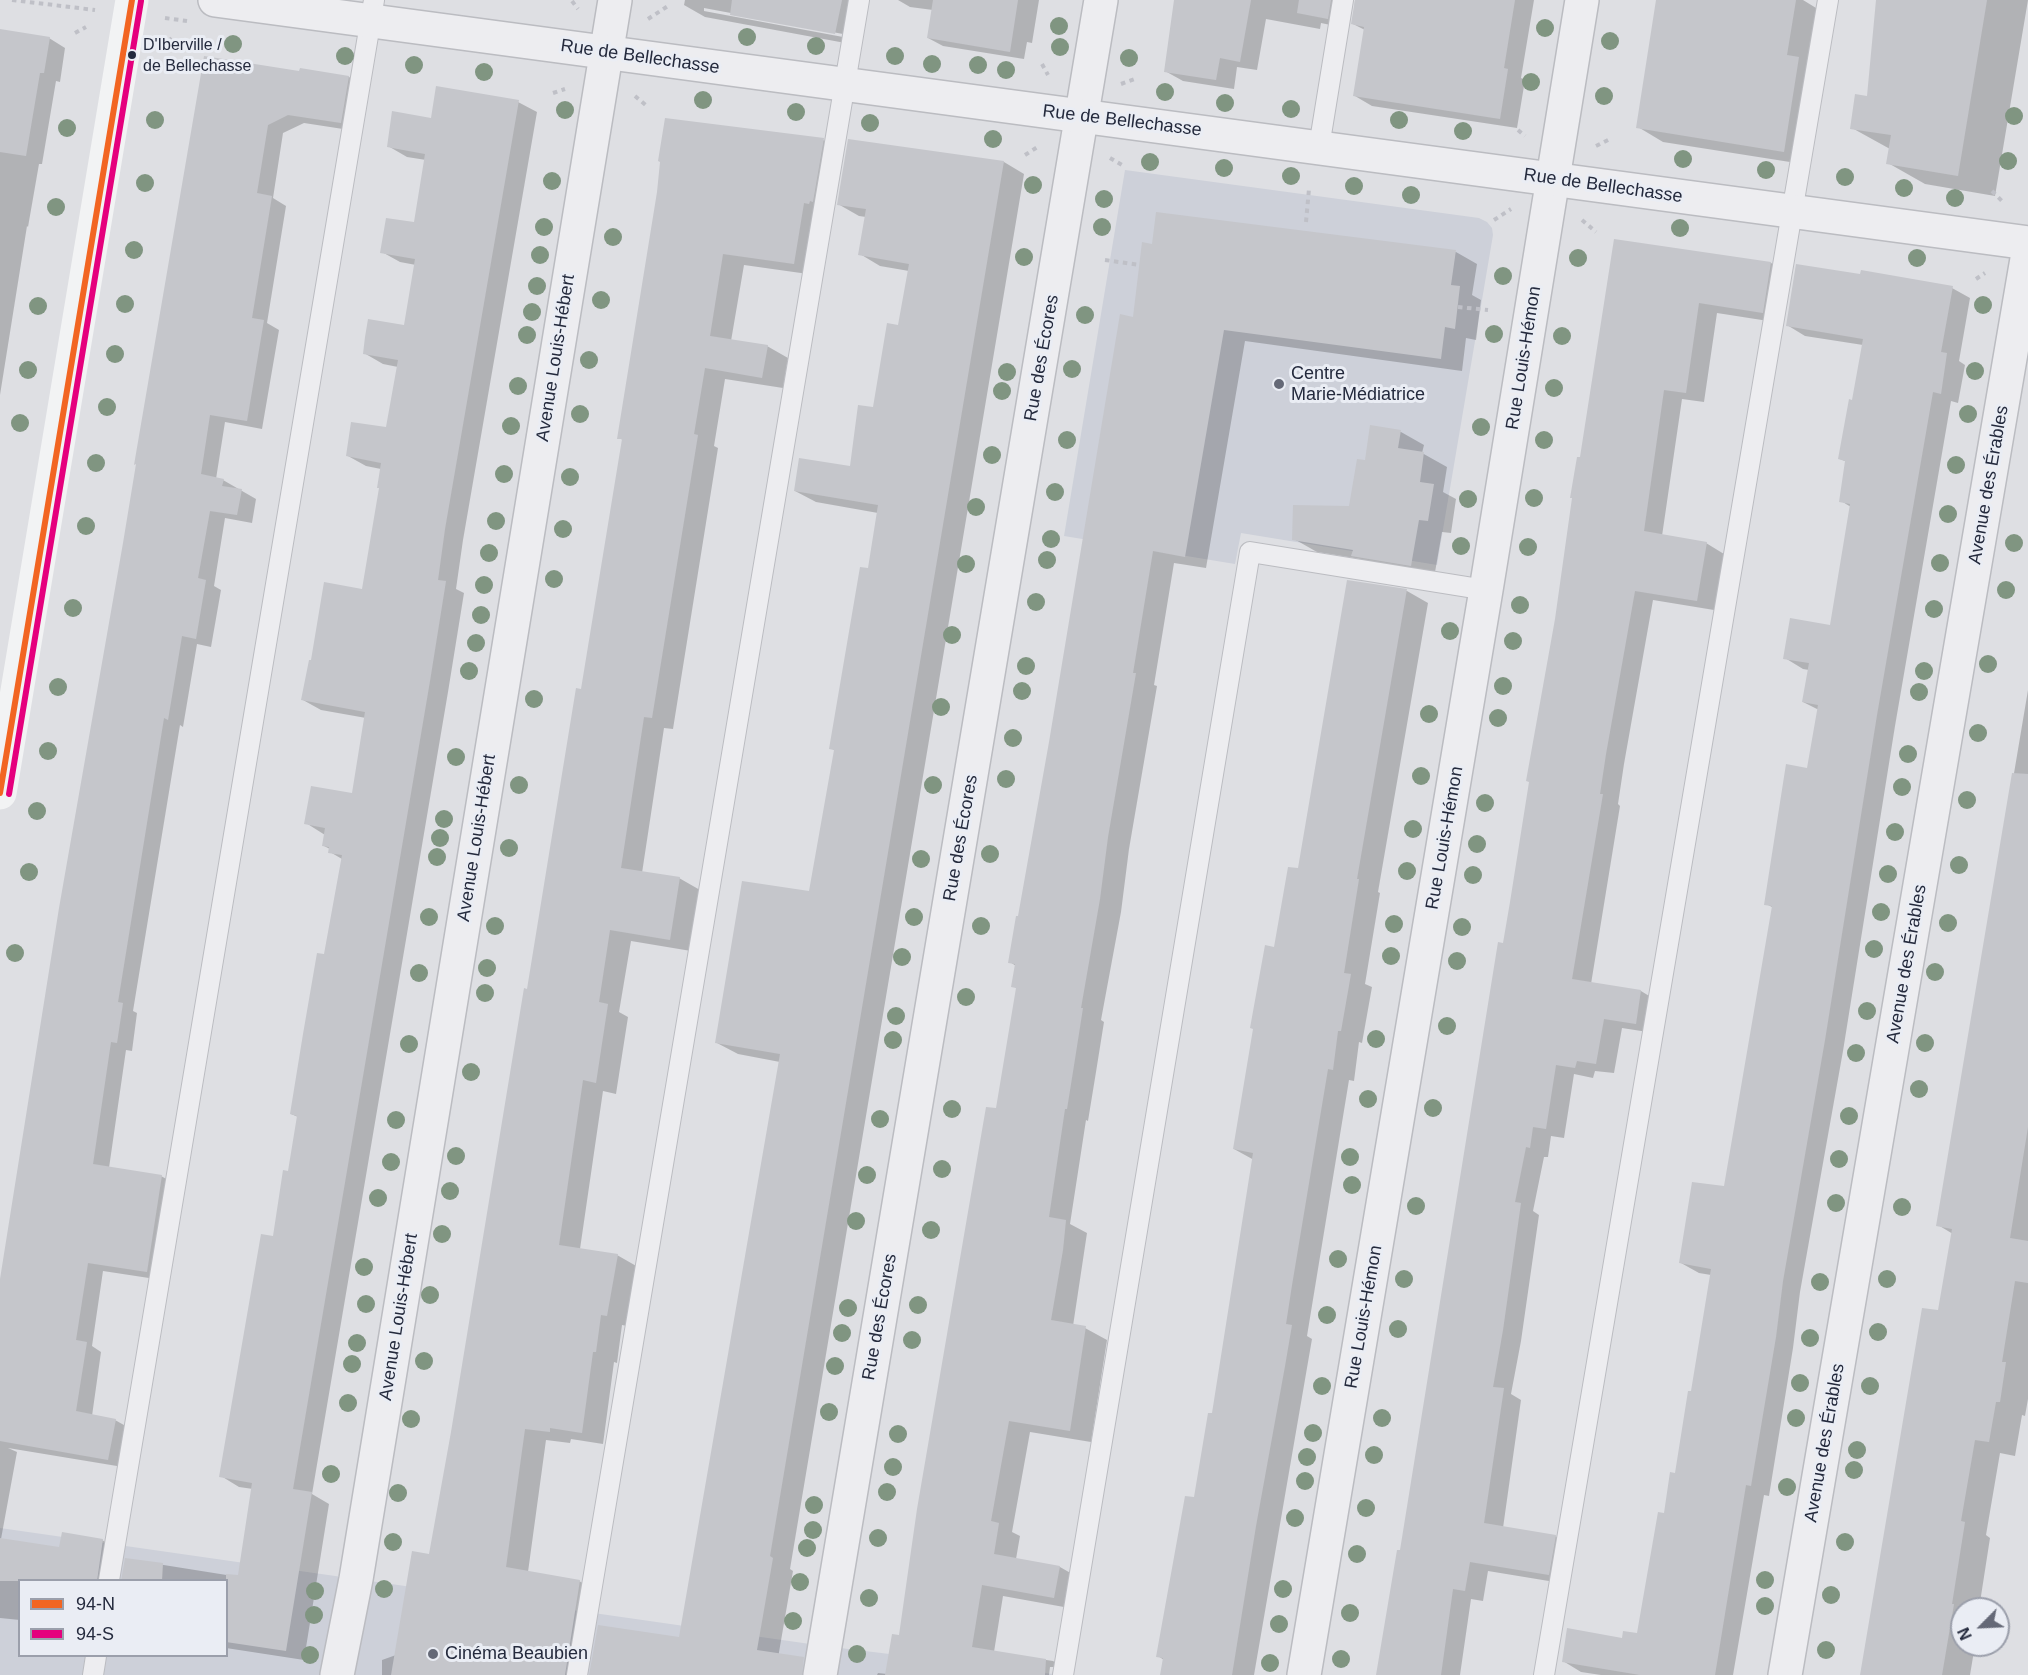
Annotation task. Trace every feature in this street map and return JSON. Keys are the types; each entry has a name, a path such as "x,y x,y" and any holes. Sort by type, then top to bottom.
{"main road":[{"path":"0,793 132,0"}],"street":[{"name":"Rue de Bellechasse","path":"216,0 373,10 606,52 845,86 1319,147 2028,243"},
{"name":"Avenue Louis-Hébert","path":"337,1675 356,1579 615,0"},
{"name":"Rue des Écores","path":"820,1675 1101,0"},
{"name":"Rue Louis-Hémon","path":"1304,1675 1486,590 1581,0"},
{"name":"Avenue des Érables","path":"1785,1675 2028,253"}],"lane":[{"path":"577,1675 859,0"},
{"path":"1319,147 1343,0"},
{"path":"1544,1675 1828,0"},
{"path":"109,1579 373,10"},
{"path":"1063,1675 1250,552 1486,590"},
{"path":"93,1675 96,1657"}],"path":[{"path":"647,19 668,6"},
{"path":"75,33 86,27"},
{"path":"169,38 177,47"},
{"path":"1042,64 1048,75"},
{"path":"1118,85 1135,79"},
{"path":"554,93 569,88"},
{"path":"635,96 648,107"},
{"path":"1518,130 1526,136"},
{"path":"1596,146 1610,139"},
{"path":"1025,156 1039,146"},
{"path":"1110,158 1122,165"},
{"path":"1306,222 1309,189"},
{"path":"1992,191 2002,201"},
{"path":"1494,220 1512,209"},
{"path":"1582,220 1596,232"},
{"path":"1105,260 1140,265"},
{"path":"1976,279 1988,271"},
{"path":"1458,307 1488,310"}],"shaded area":[{"name":"Centre Marie-Médiatrice","path":"1125,170 1479,218 1492,228 1493,235 1437,565 1241,533 1235,564 1064,536"},
{"path":"0,1528 824,1646 1061,1675 0,1675"}],"building":[{"path":"732,0 842,0 835,34 730,15"},
{"path":"933,0 1018,0 1010,52 927,38"},
{"path":"1174,0 1251,0 1240,62 1220,58 1216,80 1164,72"},
{"path":"1299,0 1331,0 1328,19 1297,13"},
{"path":"1355,0 1515,0 1504,68 1508,69 1500,119 1353,96 1364,27 1351,24"},
{"path":"1656,0 1796,0 1787,55 1799,57 1784,152 1636,128"},
{"path":"1876,0 1987,0 1958,176 1886,164 1891,135 1850,129 1855,94 1867,96"},
{"path":"0,29 50,37 44,73 40,73 26,156 0,152"},
{"path":"204,56 299,71 300,68 349,76 341,123 288,115 268,125 257,193 272,196 252,318 264,320 247,421 210,415 201,474 224,479 222,486 242,489 237,515 210,511 198,578 206,580 196,639 182,636 168,720 164,718 118,1002 123,1003 117,1043 111,1042 93,1164 162,1175 147,1272 88,1263 76,1340 87,1342 76,1411 116,1419 108,1460 0,1441 0,1279 59,908 123,543 136,464 134,465"},
{"path":"436,86 519,100 445,529 438,580 446,581 430,681 293,1489 312,1492 286,1651 228,1642 228,1579 226,1579 226,1574 238,1575 252,1483 219,1477 261,1234 273,1236 283,1170 288,1171 297,1116 290,1114 303,1034 317,953 324,954 342,855 328,853 329,847 322,846 325,828 304,824 311,786 352,793 365,712 301,700 309,660 311,660 324,582 362,589 381,463 346,456 351,422 386,427 398,360 363,354 368,319 404,325 415,259 380,253 386,218 414,222 425,154 387,147 392,111 431,118"},
{"path":"665,118 824,138 813,202 804,203 794,264 723,254 710,336 768,345 762,378 705,368 694,434 698,435 652,718 644,717 621,868 680,877 670,940 610,930 599,1002 608,1004 596,1083 583,1080 559,1245 618,1254 607,1316 601,1315 596,1352 593,1352 582,1433 550,1428 550,1432 525,1429 506,1567 580,1580 565,1675 391,1675 412,1551 429,1554 451,1432 524,988 527,989 576,688 581,689 622,439 617,439 657,192 660,162 658,161"},
{"path":"848,139 1004,161 770,1556 773,1558 757,1650 804,1657 802,1675 589,1675 598,1625 679,1637 780,1054 715,1043 742,881 809,891 834,750 829,749 860,567 868,568 878,505 794,491 799,458 850,466 858,405 873,407 887,323 898,325 909,264 858,255 866,209 837,205"},
{"path":"1156,212 1456,250 1451,285 1460,286 1455,329 1445,327 1441,359 1224,330 1185,557 1153,551 1133,673 1136,673 1049,1217 1066,1220 1051,1320 1086,1326 1070,1431 1009,1421 991,1521 999,1523 994,1554 1060,1566 1054,1598 982,1585 972,1647 1046,1659 1045,1675 885,1675 892,1634 899,1635 917,1509 986,1107 996,1108 1016,988 1011,987 1015,964 1008,963 1049,742 1120,314 1133,317 1142,242 1152,244"},
{"path":"1614,239 1771,262 1763,313 1699,303 1686,393 1664,390 1644,531 1707,542 1697,601 1635,591 1606,754 1600,794 1603,794 1572,979 1641,990 1636,1024 1604,1019 1596,1064 1577,1061 1575,1068 1556,1065 1546,1129 1533,1127 1530,1148 1526,1147 1515,1202 1521,1203 1493,1387 1504,1388 1484,1523 1556,1535 1549,1575 1470,1562 1465,1591 1453,1589 1441,1675 1376,1675 1397,1550 1400,1550 1498,942 1503,943 1510,902 1529,782 1526,781 1555,619 1572,498 1570,498 1577,457 1580,457"},
{"path":"1796,264 1860,274 1861,270 1953,286 1941,352 1947,353 1941,394 1933,392 1877,715 1751,1486 1746,1485 1715,1675 1640,1675 1562,1662 1567,1628 1622,1638 1623,1631 1637,1633 1658,1512 1664,1513 1670,1472 1675,1473 1711,1269 1679,1263 1692,1182 1724,1186 1772,906 1764,905 1786,764 1807,768 1818,705 1802,702 1809,663 1783,659 1790,618 1830,625 1850,504 1839,502 1845,461 1838,459 1863,339 1786,326"},
{"path":"1370,425 1401,430 1398,448 1424,452 1420,482 1434,484 1428,521 1419,520 1411,566 1351,556 1353,550 1292,540 1293,505 1349,506 1357,459 1365,460"},
{"path":"1347,580 1407,589 1357,879 1359,879 1344,973 1351,974 1341,1031 1338,1031 1333,1070 1328,1069 1292,1285 1286,1324 1292,1325 1285,1366 1232,1675 1160,1675 1163,1658 1156,1657 1185,1496 1194,1497 1208,1413 1212,1413 1253,1153 1233,1149 1253,1029 1250,1028 1265,945 1274,947 1288,867 1298,868"},
{"path":"2012,773 2028,774 2028,1127 2010,1238 2028,1241 2028,1283 2015,1281 2002,1362 2006,1362 2000,1402 1996,1402 1989,1442 1975,1440 1961,1521 1965,1522 1953,1597 1950,1597 1950,1628 1942,1675 1860,1675 1922,1308 1938,1310 1952,1229 1936,1226"},
{"path":"62,1532 103,1539 97,1579 0,1581 0,1538 59,1547"},
{"path":"125,1558 163,1563 162,1579 121,1579"}],"transit line":[{"name":"94-N","path":"0,793 132,0"},
{"name":"94-S","path":"9,794 141,1"}],"place":[{"name":"D'Iberville / de Bellechasse","path":"132,55"},
{"name":"Centre Marie-Médiatrice","path":"1279,384"},
{"name":"Cinéma Beaubien","path":"433,1654"}]}
